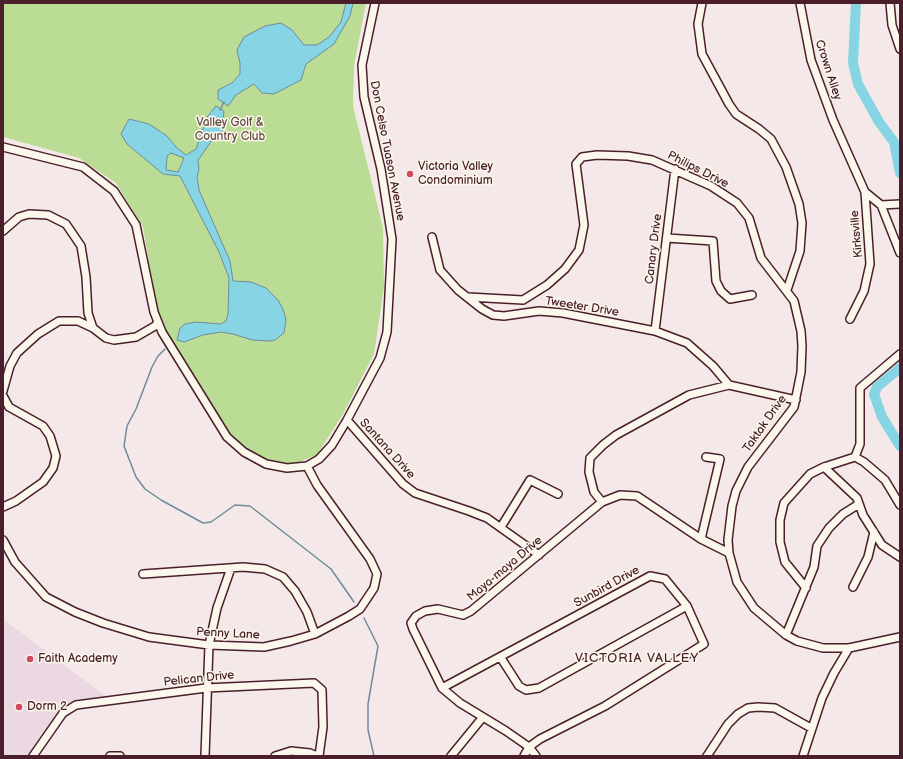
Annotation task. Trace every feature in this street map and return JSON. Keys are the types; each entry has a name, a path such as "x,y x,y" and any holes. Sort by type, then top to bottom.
{"street":[{"name":"Don Celso Tuason Avenue","path":"3,146 82,167 114,191 136,225 154,312 158,322 192,382 227,437 244,452 266,464 287,468 307,466 319,459 332,446 380,358 387,332 390,305 392,239 381,169 364,97 362,65 375,3"},
{"path":"702,3 698,24 702,54 728,104 736,114 771,139 786,167 799,204 802,223 800,251 787,290"},
{"name":"Crown Alley","path":"800,3 811,60 833,120 865,192"},
{"path":"890,3 892,25 900,49"},
{"name":"Philips Drive","path":"468,298 518,302 547,285 565,269 579,250 584,225 576,164 582,157 597,155 628,156 652,160 711,186 737,203 750,218 761,258 787,290"},
{"name":"Canary Drive","path":"655,331 675,169"},
{"path":"865,192 881,205 900,254"},
{"name":"Kirksville","path":"850,319 864,291 870,264 865,192"},
{"path":"881,205 900,204"},
{"path":"3,231 19,217 29,214 48,215 66,224 81,246 86,277 88,313 93,328"},
{"name":"Tweeter Drive","path":"432,237 440,270 468,298 482,309 493,315 504,316 539,311 563,313 655,331 687,343 716,369 729,384"},
{"path":"667,238 713,241 716,281 721,291 730,299 752,295"},
{"name":"Taktak Drive","path":"787,290 794,301 801,331 801,372 794,407 748,467 736,491 729,524 730,553 737,582 754,608 786,635 797,641 823,648 848,648 900,637"},
{"path":"3,391 10,366 17,353 51,325 69,320 78,321 93,328 106,338 127,339 136,337 155,326 158,322"},
{"path":"855,457 860,444 860,388 900,354"},
{"path":"716,369 718,379 716,388"},
{"path":"730,553 701,539 637,496 620,495 602,502 594,492 589,472 590,458 616,435 689,395 729,384 796,400"},
{"path":"3,507 16,501 43,482 53,468 56,456 50,436 43,426 19,414 9,407 4,399"},
{"name":"Santana Drive","path":"347,420 402,484 415,493 469,511 502,527 540,555"},
{"path":"701,539 720,459 706,457"},
{"path":"806,588 785,562 780,542 780,520 784,503 810,474 824,467 855,457 864,462 885,480 900,505"},
{"name":"Penny Lane","path":"3,540 15,562 37,588 54,602 82,615 149,637 209,645 264,647 315,634 350,616 360,608 374,588 377,574 370,560 317,485 307,466"},
{"path":"824,467 857,498 863,515 882,545 900,557"},
{"path":"502,527 530,480 558,494"},
{"name":"Maya-maya Drive","path":"536,756 529,747 506,730 460,704 442,688 413,629 412,623 416,616 425,611 438,609 463,615 484,601 602,502"},
{"path":"786,635 814,567 817,546 829,528 843,514 859,504"},
{"path":"853,587 868,558 874,532"},
{"path":"143,574 243,567 265,569 283,577 295,591 307,612 315,634"},
{"path":"205,756 206,688 209,645 217,608 231,568"},
{"name":"Sunbird Drive","path":"442,688 501,658 650,576 665,579 687,606 704,644 605,706 540,739 529,747"},
{"path":"501,658 519,686 526,690 540,688 687,606"},
{"path":"803,756 811,728 834,673 848,648"},
{"name":"Pelican Drive","path":"33,756 63,713 76,705 206,688 314,683 322,690 323,727 318,756"},
{"path":"707,756 728,724 738,714 748,708 775,708 811,728"},
{"path":"451,756 483,717"},
{"path":"524,756 529,747"},
{"path":"274,756 291,751 310,753 318,756"},
{"path":"110,756 120,756"}],"shaded area":[{"name":"Faith Academy","path":"3,619 107,697 79,699 67,705 31,756 3,756"}],"green space":[{"name":"Valley Golf & Country Club","path":"3,3 366,3 354,66 353,106 383,228 384,287 374,354 343,414 317,455 299,462 284,464 256,457 230,435 167,332 157,310 143,227 116,183 79,158 3,137"}],"water":[{"path":"346,3 353,3 350,16 334,44 306,64 301,80 274,94 262,93 254,84 236,95 228,106 218,99 218,90 232,83 240,74 240,63 237,50 244,37 265,26 281,23 292,30 304,45 317,45 329,37 341,22"},
{"path":"216,106 224,111 222,133 215,136 198,160 199,169 197,177 199,190 230,261 233,281 251,282 266,288 278,300 283,309 286,320 284,333 275,340 252,340 221,332 203,335 184,342 177,340 180,328 185,324 196,322 221,324 226,321 228,314 229,278 219,252 180,176 163,174 127,144 121,134 129,119 149,124 167,136 176,147 186,155 196,149 207,117","holes":["171,153 184,158 178,172 166,170 167,156"]}],"waterway":[{"path":"856,3 853,63 858,84 879,122 894,142 900,173"},
{"path":"220,110 224,102"},
{"path":"165,349 158,356 152,367 136,409 127,426 124,446 136,477 145,489 161,500 203,523 211,522 235,505 250,506 331,569 354,602"},
{"path":"900,368 877,387 874,394 882,417 900,446"},
{"path":"364,618 378,646 368,704 368,730 374,756"}],"place":[{"name":"Victoria Valley Condominium","path":"410,174"},
{"name":"Faith Academy","path":"30,659"},
{"name":"Dorm 2","path":"19,707"}],"district":[{"name":"VICTORIA VALLEY","path":"637,659"}]}
